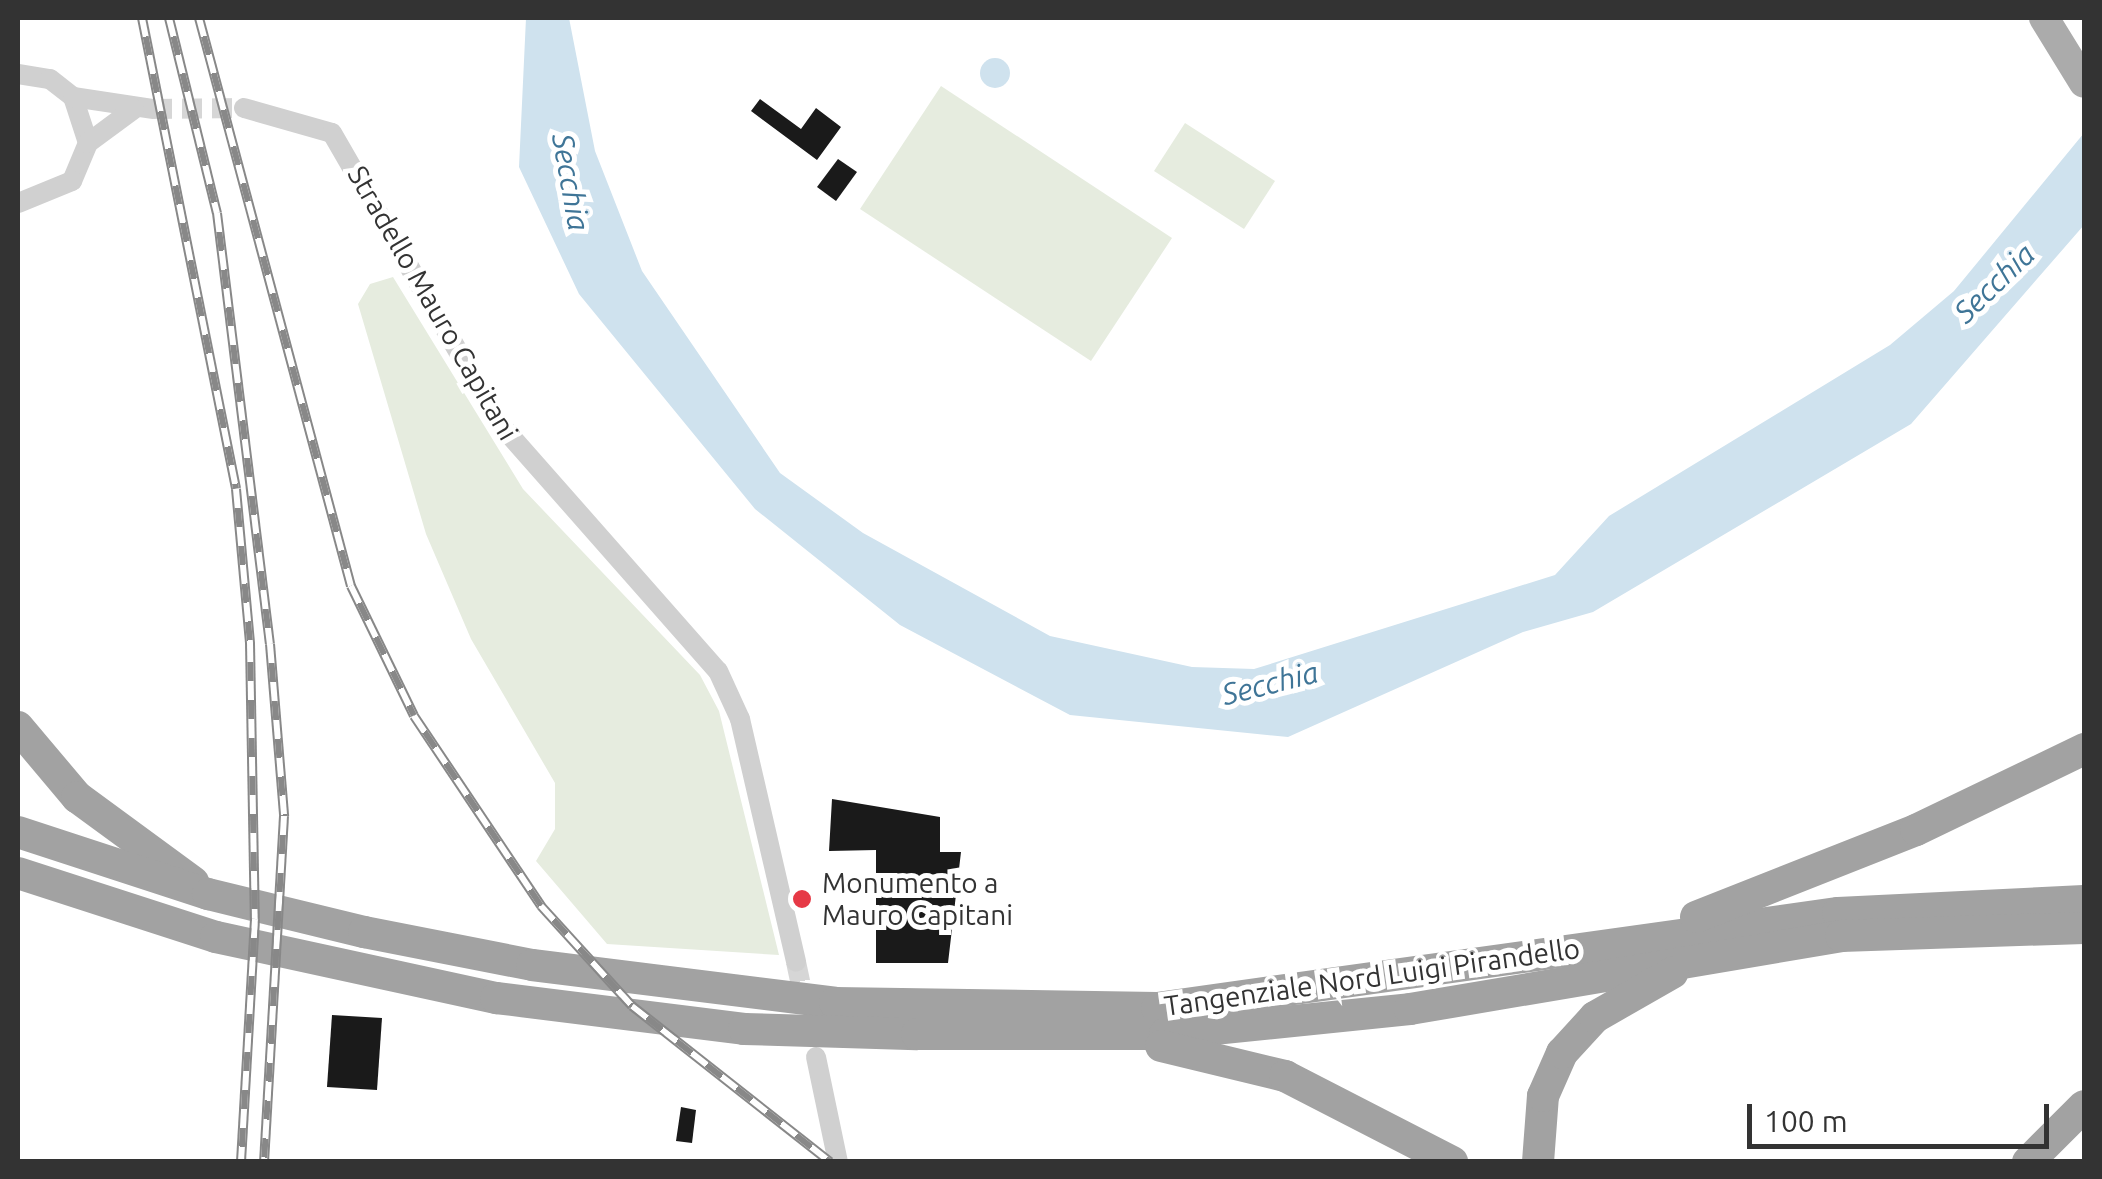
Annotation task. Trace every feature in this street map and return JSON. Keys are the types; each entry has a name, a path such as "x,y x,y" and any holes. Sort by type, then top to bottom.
{"highway":[{"path":"18,727 78,798 208,894"},
{"path":"1621,943 1756,898 2084,749"},
{"name":"Tangenziale Nord Luigi Pirandello","path":"18,832 208,894 532,965 835,1004 1157,1008 1621,943 2084,901"},
{"name":"Tangenziale Nord Luigi Pirandello","path":"18,873 216,937 619,1018 1087,1038 1410,1009 1939,915 2084,928"},
{"path":"1538,1162 1543,1096 1562,1053 1594,1017 1717,954"},
{"path":"1087,1038 1179,1047 1284,1076 1452,1162"},
{"path":"2028,1162 2084,1106"}],"main road":[{"path":"2044,18 2084,84"}],"street":[{"path":"18,74 50,79 73,97 143,109 88,143 72,182 18,204"},
{"path":"73,97 88,143"},
{"name":"Stradello Mauro Capitani","path":"244,108 332,133 500,424 718,671 740,720 796,962"},
{"path":"816,1058 838,1162"}],"shaded area":[{"path":"941,86 1172,238 1091,361 860,209"},
{"path":"1185,123 1275,181 1244,229 1154,171"},
{"path":"393,277 523,489 700,675 719,711 779,955 607,944 536,861 555,829 555,783 471,639 426,534 358,304 370,284"}],"water":[{"name":"Secchia","path":"526,18 569,18 595,151 642,271 780,473 863,533 1050,636 1192,667 1254,669 1555,575 1609,516 1890,345 1954,291 2084,133 2084,225 1911,424 1593,612 1523,632 1288,737 1070,715 900,625 755,509 579,294 519,167"},
{"path":"995,58 1009,67 1010,73 1001,87 995,88 981,79 980,73 989,59"}],"building":[{"path":"760,99 801,129 816,108 841,127 817,160 751,111"},
{"path":"838,159 857,172 836,201 817,187"},
{"path":"832,799 940,817 940,852 961,852 948,963 876,963 876,850 829,851"},
{"path":"332,1015 382,1018 377,1090 327,1087"},
{"path":"681,1107 696,1110 692,1143 676,1141"}],"tunnel":[{"path":"152,109 244,108"},
{"path":"796,962 806,1009"}],"railway":[{"path":"142,18 236,489 250,643 255,919 241,1162"},
{"path":"169,18 217,213 270,644 284,816 264,1162"},
{"path":"199,18 351,586 414,716 541,906 632,1006 830,1162"}],"place":[{"name":"Monumento a Mauro Capitani","path":"802,899"}]}
